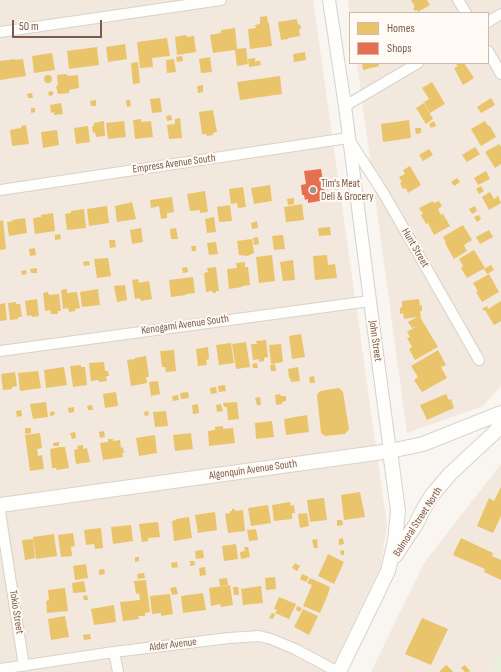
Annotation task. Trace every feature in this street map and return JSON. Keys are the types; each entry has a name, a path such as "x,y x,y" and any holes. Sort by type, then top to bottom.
{"main road":[{"name":"Algonquin Avenue South","path":"0,506 390,451 423,444 501,413"},
{"name":"Balmoral Street North","path":"388,570 432,496 450,474 495,432 501,424"},
{"name":"John Street","path":"339,672 388,570 395,541 398,511 390,451"}],"street":[{"path":"0,32 221,0"},
{"name":"John Street","path":"329,0 345,106 390,451"},
{"path":"458,0 465,12"},
{"path":"489,21 501,14"},
{"path":"489,53 501,74"},
{"path":"345,106 416,64"},
{"name":"Empress Avenue South","path":"0,190 348,138"},
{"name":"Hunt Street","path":"348,138 384,194 479,360"},
{"name":"Kenogami Avenue South","path":"0,351 370,301"},
{"name":"Tokio Street","path":"0,512 24,666"},
{"name":"Alder Avenue","path":"0,669 114,652 229,638 259,636 271,639 295,649 339,672"},
{"path":"114,652 118,672"}],"shaded area":[{"path":"0,0 313,0 387,525 381,566 330,672 0,672"},
{"path":"348,0 501,0 501,386 483,406 407,433 357,64 489,64 489,12 350,12"},
{"path":"501,464 501,654 491,672 371,672 424,563"}],"green space":[{"path":"501,654 501,672 491,672"}],"building: Homes":[{"path":"411,0 427,0 430,5 418,12 413,8 415,7"},
{"path":"267,16 272,46 250,49 248,29 256,28 255,25 260,24 260,17"},
{"path":"297,19 298,25 300,24 301,29 299,29 300,36 281,40 278,22"},
{"path":"235,28 237,49 246,48 248,64 237,66 235,50 213,53 210,35 221,33 221,30"},
{"path":"186,35 187,37 194,36 196,52 177,55 175,37"},
{"path":"167,38 170,56 152,58 153,67 140,68 137,42"},
{"path":"125,44 127,59 108,62 106,47"},
{"path":"97,47 99,65 69,69 67,51"},
{"path":"305,52 306,60 294,62 293,54"},
{"path":"52,53 55,70 34,73 32,56"},
{"path":"182,56 183,61 177,62 176,57"},
{"path":"210,57 212,72 201,73 199,59"},
{"path":"255,58 256,66 249,67 248,59"},
{"path":"23,59 26,76 0,80 0,61"},
{"path":"174,59 176,72 167,73 166,60"},
{"path":"256,61 260,61 261,65 256,66"},
{"path":"138,62 140,83 133,84 131,63"},
{"path":"362,64 379,64 379,66 363,70"},
{"path":"456,64 465,64 474,78 463,85 454,68 458,66"},
{"path":"67,74 67,76 78,75 79,88 69,90 69,93 58,94 56,86 58,85 57,75"},
{"path":"48,75 51,76 51,82 48,83 45,82 44,79 45,76"},
{"path":"280,76 282,94 240,100 237,82"},
{"path":"432,82 445,104 430,113 424,102 429,99 422,88"},
{"path":"203,85 203,92 198,93 197,86"},
{"path":"53,91 53,95 49,96 48,92"},
{"path":"32,93 33,98 28,98 27,94"},
{"path":"160,98 162,112 152,113 150,99"},
{"path":"491,98 495,105 481,113 477,107"},
{"path":"96,100 96,106 91,106 90,101"},
{"path":"126,100 130,100 131,106 127,107"},
{"path":"61,103 63,114 54,115 54,112 51,113 50,105"},
{"path":"424,103 433,119 426,124 416,108"},
{"path":"31,108 35,108 35,112 31,113"},
{"path":"213,110 217,132 213,133 213,135 207,136 206,134 202,134 199,112"},
{"path":"171,115 172,120 167,121 166,116"},
{"path":"180,118 182,138 169,139 167,125 175,124 175,119"},
{"path":"141,119 141,122 151,121 153,137 135,139 133,120"},
{"path":"409,120 411,138 383,142 381,124"},
{"path":"104,121 105,136 96,137 95,132 93,133 92,126 94,126 94,123"},
{"path":"124,121 126,137 108,139 106,123"},
{"path":"434,121 436,126 431,128 429,124"},
{"path":"485,121 488,126 490,126 496,137 481,146 471,129"},
{"path":"26,125 29,144 12,146 10,130 21,128 21,126"},
{"path":"88,126 90,142 76,144 74,128"},
{"path":"415,128 421,128 421,133 416,134"},
{"path":"57,130 59,145 43,148 41,132"},
{"path":"499,144 501,147 501,164 495,168 485,152"},
{"path":"475,147 480,154 467,162 462,155"},
{"path":"429,149 433,155 423,161 419,155"},
{"path":"410,166 421,185 408,193 406,188 403,189 400,183 402,182 399,177 405,174 403,170"},
{"path":"486,171 490,179 478,185 474,178"},
{"path":"457,178 460,182 454,186 451,182"},
{"path":"270,185 272,201 254,204 251,188"},
{"path":"481,186 484,191 479,194 476,189"},
{"path":"243,187 246,207 238,208 237,203 231,204 229,189"},
{"path":"205,191 208,212 200,213 200,210 190,211 187,194"},
{"path":"490,192 494,199 498,196 501,203 489,210 482,197"},
{"path":"172,197 174,212 167,213 167,218 161,219 159,206 151,208 150,200"},
{"path":"294,198 294,204 288,205 287,199"},
{"path":"433,201 434,203 439,201 442,206 438,209 441,215 443,214 450,226 434,235 428,223 426,224 421,215 423,214 419,208"},
{"path":"132,202 136,219 117,222 115,206"},
{"path":"302,204 304,220 286,222 284,207"},
{"path":"230,205 232,221 219,222 217,207"},
{"path":"107,206 109,223 89,226 87,209"},
{"path":"475,206 477,211 472,214 469,209"},
{"path":"84,209 86,228 67,230 65,214 71,213 71,211"},
{"path":"53,213 55,231 35,234 33,218"},
{"path":"479,215 481,219 477,222 474,217"},
{"path":"214,217 216,232 207,233 205,219"},
{"path":"25,218 27,233 9,236 7,222"},
{"path":"3,220 6,249 0,250 0,221"},
{"path":"257,221 258,228 252,229 251,223"},
{"path":"463,225 472,240 464,245 467,251 454,259 443,237"},
{"path":"330,227 331,235 319,236 318,228"},
{"path":"141,228 143,242 132,244 130,230"},
{"path":"176,228 178,239 171,239 170,229"},
{"path":"489,230 493,237 480,244 476,237"},
{"path":"60,234 61,239 55,240 55,235"},
{"path":"283,235 285,249 274,250 272,236"},
{"path":"258,237 259,244 254,245 253,238"},
{"path":"252,239 254,253 247,256 239,255 237,241"},
{"path":"109,240 115,240 116,247 110,248"},
{"path":"216,242 218,254 209,255 207,243"},
{"path":"191,246 196,246 196,251 192,251"},
{"path":"35,248 36,255 30,256 29,249"},
{"path":"474,250 485,268 467,278 461,268 463,266 459,259"},
{"path":"272,255 275,281 259,283 256,257"},
{"path":"327,255 328,265 335,264 337,278 315,280 313,256"},
{"path":"108,258 111,276 97,278 94,259"},
{"path":"293,260 295,280 283,281 280,262"},
{"path":"89,261 90,265 84,266 83,262"},
{"path":"245,262 245,267 248,267 250,285 229,289 227,269 237,268 236,263"},
{"path":"491,265 494,270 487,274 484,269"},
{"path":"187,267 188,272 183,273 182,268"},
{"path":"216,267 219,291 216,291 216,293 213,293 212,291 206,292 204,273 208,272 207,268"},
{"path":"37,268 37,273 31,273 30,269"},
{"path":"26,270 27,274 22,275 21,271"},
{"path":"489,274 499,292 482,302 473,283"},
{"path":"193,277 195,293 171,297 169,280"},
{"path":"138,279 139,283 149,281 152,299 141,301 140,298 135,299 132,280"},
{"path":"125,285 127,300 117,302 114,286"},
{"path":"67,289 67,293 77,292 80,308 75,309 75,311 69,312 68,308 63,309 61,290"},
{"path":"98,289 100,305 82,307 80,292"},
{"path":"48,292 49,295 59,294 61,311 58,311 58,314 51,314 50,310 45,311 43,293"},
{"path":"37,299 39,316 27,316 25,301"},
{"path":"419,299 420,306 422,305 420,317 438,347 415,360 409,349 412,347 407,338 410,337 407,332 417,326 412,328 408,322 417,317 404,319 403,313 400,314 400,308 402,307 402,301"},
{"path":"501,301 501,321 494,325 485,310 484,311 482,309 487,306 488,309"},
{"path":"16,302 16,304 20,304 22,317 10,320 8,303"},
{"path":"5,303 7,320 0,321 0,304"},
{"path":"301,334 305,357 292,359 289,336"},
{"path":"266,340 268,357 264,358 264,361 259,362 259,359 253,360 251,344 257,344 256,341"},
{"path":"246,342 250,367 236,369 232,344"},
{"path":"231,343 234,363 219,365 216,345"},
{"path":"281,344 283,362 271,364 269,345"},
{"path":"208,347 209,359 206,360 207,365 198,366 196,349"},
{"path":"174,350 176,371 166,372 165,367 162,367 160,351"},
{"path":"438,350 446,365 441,367 447,378 422,392 414,380 418,377 411,366"},
{"path":"146,356 149,377 146,377 147,383 131,386 127,360"},
{"path":"104,362 105,371 108,371 109,376 106,376 107,381 91,381 89,363"},
{"path":"257,363 258,368 253,368 252,364"},
{"path":"275,364 276,371 271,371 270,365"},
{"path":"81,365 81,367 85,367 87,385 73,387 70,366"},
{"path":"64,367 67,385 46,388 44,370"},
{"path":"298,367 300,381 291,382 288,369"},
{"path":"38,371 41,388 20,391 18,373"},
{"path":"15,372 17,386 12,387 12,389 3,390 1,374"},
{"path":"314,376 315,383 310,383 309,377"},
{"path":"158,381 160,394 151,396 149,382"},
{"path":"225,385 226,391 219,392 218,386"},
{"path":"216,387 217,393 211,394 210,388"},
{"path":"339,388 343,392 349,429 345,434 325,436 321,433 317,395 320,391"},
{"path":"116,392 118,406 105,408 103,394"},
{"path":"188,392 189,398 181,399 180,393"},
{"path":"280,394 281,396 286,396 286,401 282,402 282,404 276,405 275,395"},
{"path":"446,394 449,400 451,399 454,408 427,420 420,405"},
{"path":"178,395 179,400 173,401 172,396"},
{"path":"260,397 261,405 257,405 255,398"},
{"path":"46,402 48,417 33,419 30,404"},
{"path":"237,402 239,419 228,420 227,407 224,407 223,403"},
{"path":"198,404 199,413 193,414 192,405"},
{"path":"221,404 223,411 217,412 216,405"},
{"path":"92,405 93,410 88,410 87,406"},
{"path":"74,407 74,412 69,413 68,408"},
{"path":"21,410 22,416 17,417 16,411"},
{"path":"54,411 55,415 50,416 50,412"},
{"path":"148,411 149,415 145,416 144,412"},
{"path":"166,411 168,426 155,427 153,412"},
{"path":"307,415 309,432 286,435 284,419"},
{"path":"272,421 274,437 256,439 255,423"},
{"path":"223,426 223,429 233,428 235,443 209,446 208,431 215,430 215,427"},
{"path":"25,428 31,428 31,433 25,434"},
{"path":"104,431 105,437 100,438 99,432"},
{"path":"75,432 76,438 72,439 70,433"},
{"path":"40,433 42,448 37,449 38,456 42,455 44,469 30,471 25,435"},
{"path":"191,433 193,449 175,451 173,435"},
{"path":"155,435 157,453 139,456 136,438"},
{"path":"108,439 113,439 113,441 120,440 121,448 123,447 123,457 103,460 100,443 108,442"},
{"path":"59,442 59,446 53,446 53,443"},
{"path":"83,445 83,449 87,448 90,462 76,464 74,450 78,449 77,446"},
{"path":"65,447 69,468 57,470 56,468 52,468 50,449"},
{"path":"501,487 501,516 493,533 477,526 489,498 494,501"},
{"path":"360,492 365,517 344,520 341,495"},
{"path":"324,498 327,520 310,522 307,500"},
{"path":"290,502 291,506 294,505 295,513 292,513 292,519 274,521 272,505"},
{"path":"268,505 271,523 251,526 248,508"},
{"path":"232,509 235,509 235,511 243,510 245,531 228,533 225,514 230,513"},
{"path":"215,512 217,530 198,533 195,515"},
{"path":"307,513 309,526 300,528 298,514"},
{"path":"189,517 192,538 174,541 172,521"},
{"path":"337,520 342,520 343,525 337,526"},
{"path":"158,522 160,537 148,538 148,541 142,542 139,524"},
{"path":"131,525 133,541 113,544 111,527"},
{"path":"101,528 103,548 95,549 94,544 86,545 84,530"},
{"path":"256,529 258,540 249,541 247,530"},
{"path":"73,533 75,546 71,547 72,556 61,557 58,535"},
{"path":"54,534 57,556 36,559 33,537"},
{"path":"343,538 344,544 339,545 339,539"},
{"path":"461,538 493,553 492,556 501,560 501,580 484,572 485,569 453,555"},
{"path":"33,539 35,558 25,560 22,540"},
{"path":"317,539 318,548 314,548 312,540"},
{"path":"236,544 238,559 224,561 222,546"},
{"path":"244,547 248,547 250,557 241,559 240,552 245,551"},
{"path":"203,550 204,558 196,559 195,551"},
{"path":"344,550 344,555 341,555 340,551"},
{"path":"328,554 344,562 334,584 318,576"},
{"path":"135,557 139,557 139,561 135,562"},
{"path":"190,561 194,561 195,565 190,566"},
{"path":"177,562 178,567 172,568 171,563"},
{"path":"295,563 300,566 297,571 292,568"},
{"path":"86,564 88,578 75,580 73,566"},
{"path":"205,567 206,575 200,576 199,568"},
{"path":"104,569 105,574 99,575 99,570"},
{"path":"144,573 145,578 138,579 137,574"},
{"path":"302,574 309,577 306,582 300,579"},
{"path":"275,577 276,589 266,590 265,578"},
{"path":"227,578 228,585 220,586 219,579"},
{"path":"310,578 330,587 320,613 303,606 312,585 307,583"},
{"path":"146,580 150,612 145,613 145,616 138,616 139,619 123,621 120,602 140,600 139,593 136,594 134,581"},
{"path":"84,581 86,592 73,593 72,583"},
{"path":"230,585 233,605 221,607 220,604 211,606 209,588"},
{"path":"261,586 263,603 243,605 241,589"},
{"path":"176,587 178,594 172,595 170,588"},
{"path":"233,587 238,587 239,595 234,595"},
{"path":"65,588 68,611 47,613 46,601 49,600 48,590"},
{"path":"203,593 206,610 183,613 181,596"},
{"path":"170,594 173,614 161,616 161,613 152,614 150,596"},
{"path":"87,595 88,600 84,600 83,596"},
{"path":"279,597 296,604 289,619 275,613 277,610 274,609"},
{"path":"114,605 116,622 94,625 91,609"},
{"path":"297,606 302,608 300,612 296,610"},
{"path":"303,609 318,616 309,635 294,627"},
{"path":"272,613 275,614 273,619 269,618"},
{"path":"65,616 69,637 51,640 48,619"},
{"path":"422,618 448,629 431,665 405,654"},
{"path":"90,634 91,639 84,640 83,635"},
{"path":"446,665 453,671 439,672"},
{"path":"465,665 470,671 469,672 465,672 461,668"}],"building: Shops":[{"name":"Tim's Meat Deli & Grocery","path":"321,169 326,200 308,203 308,199 305,200 304,195 302,195 301,185 306,184 304,171"}],"place":[{"name":"Tim's Meat Deli & Grocery","path":"313,190"}]}
